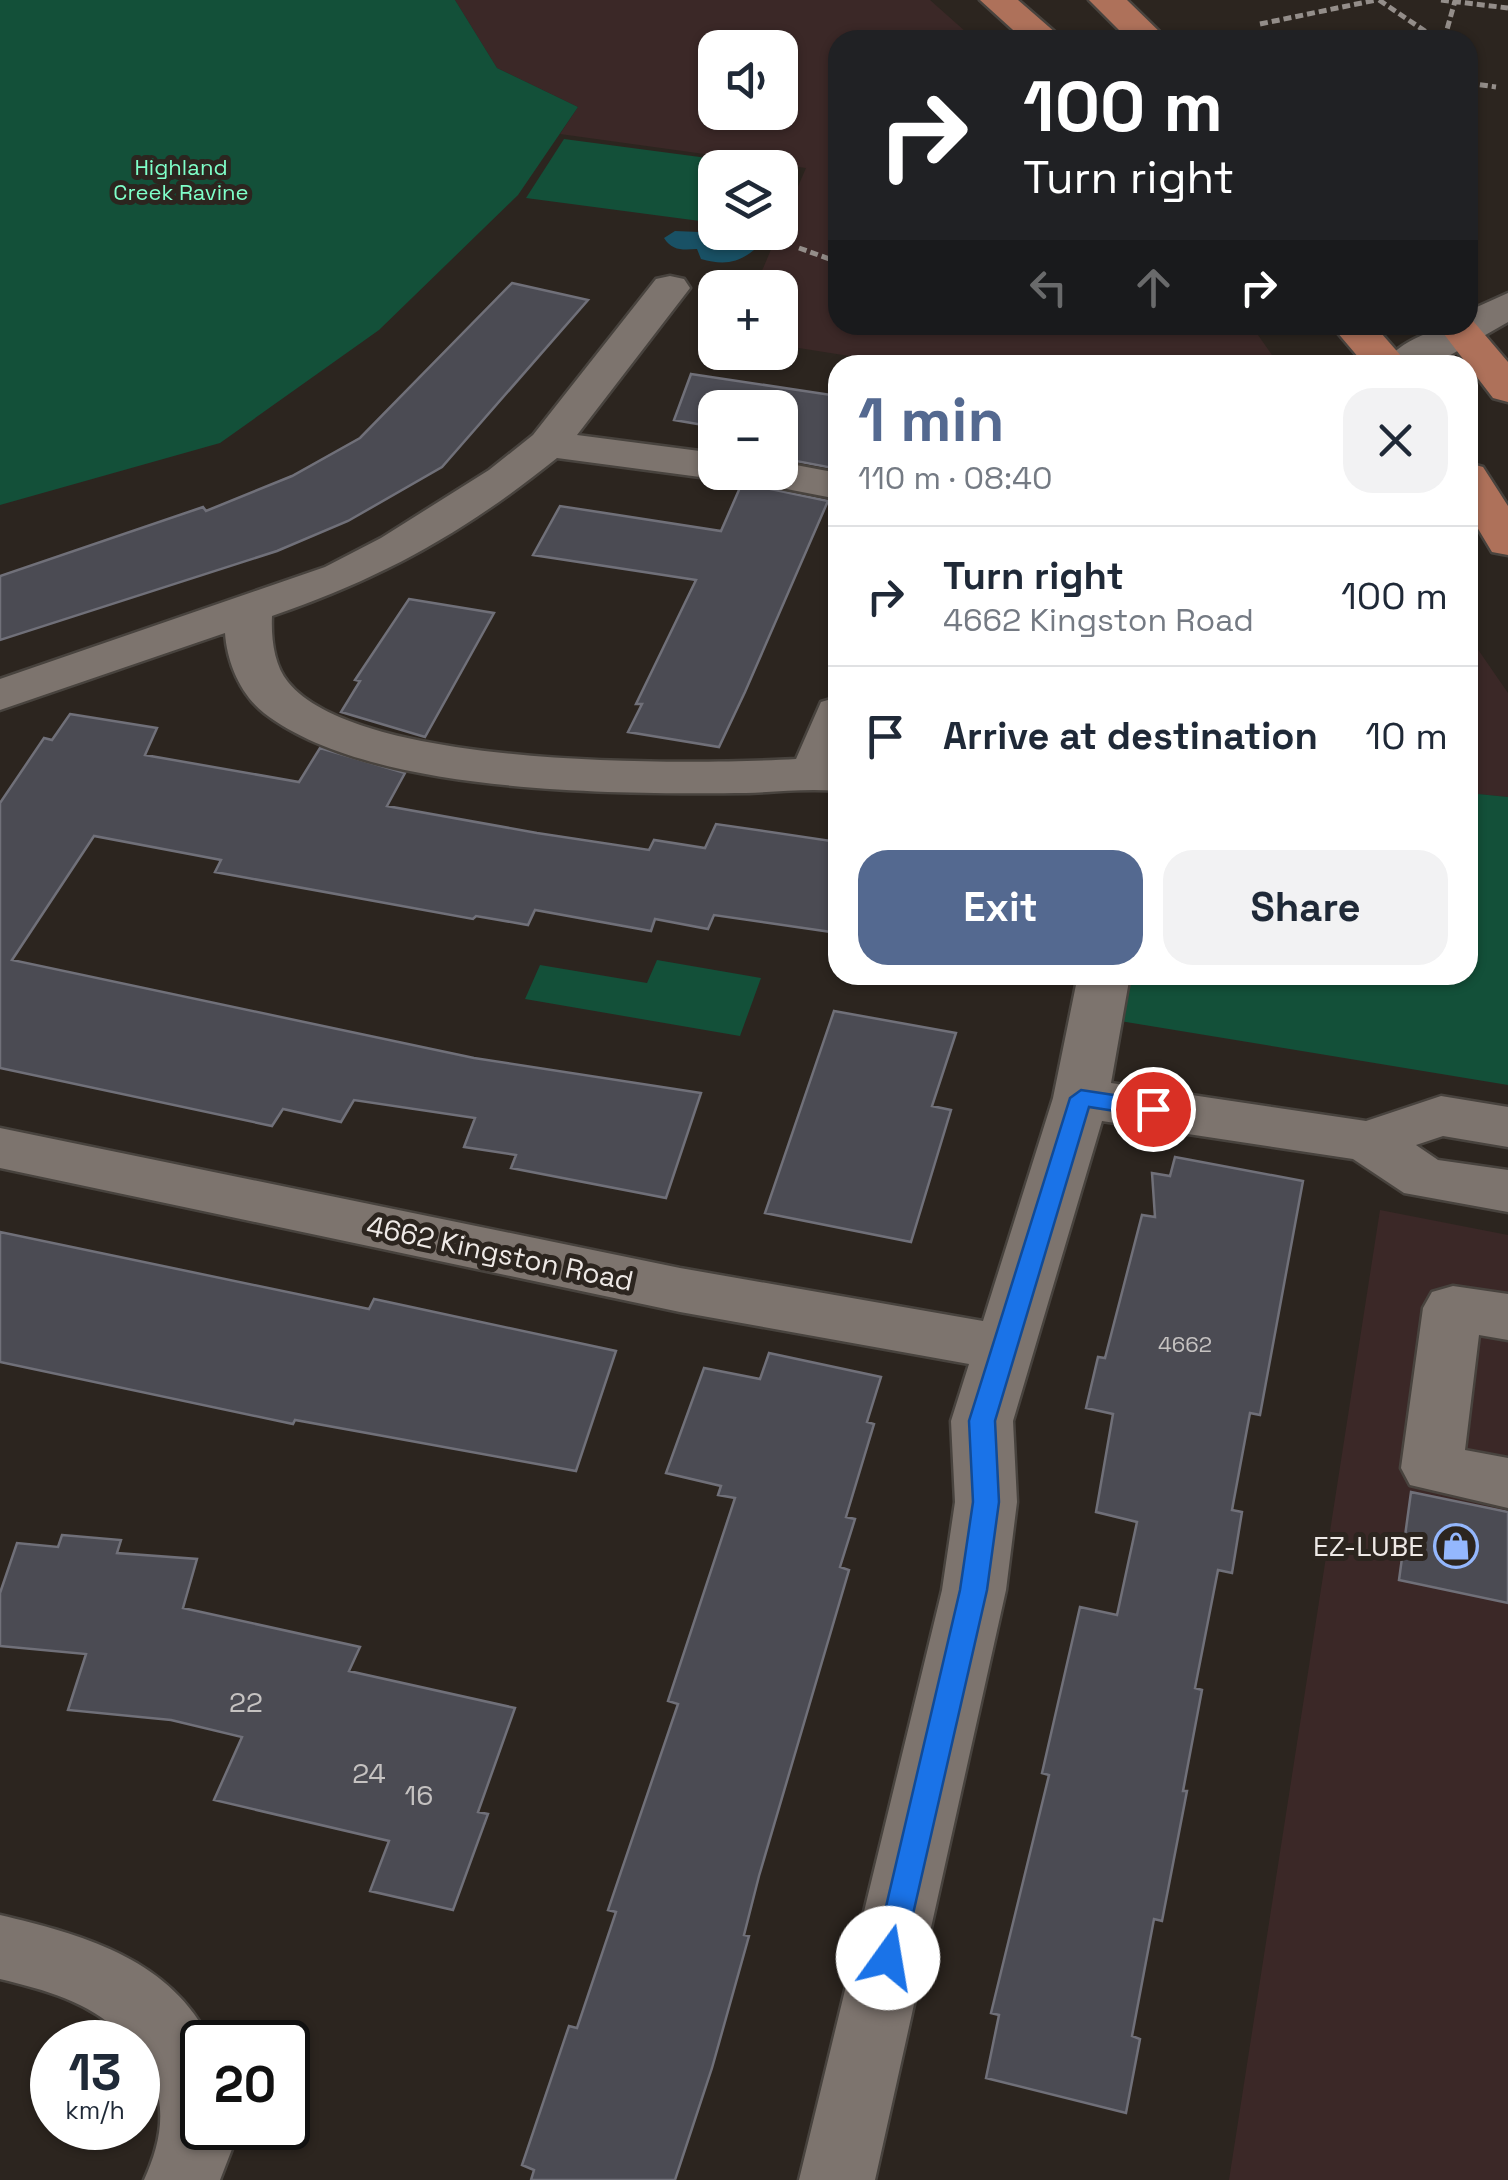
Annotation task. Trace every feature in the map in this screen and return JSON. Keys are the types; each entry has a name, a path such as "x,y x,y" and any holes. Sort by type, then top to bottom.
{"main road":[{"path":"997,0 1034,30"},
{"path":"1106,0 1139,30"},
{"path":"1360,335 1379,355"},
{"path":"1466,335 1508,389"},
{"path":"1478,492 1508,542"}],"street":[{"path":"0,695 248,612 341,577 397,548 504,479 548,444 670,288"},
{"path":"1478,319 1508,305"},
{"path":"1418,355 1449,335"},
{"path":"548,444 698,464"},
{"path":"798,479 828,484"},
{"path":"248,612 247,642 252,657 280,702 353,740 538,773 749,777 826,774"},
{"path":"837,2180 974,1590 986,1502 982,1421 1081,1098 1102,985"},
{"path":"1081,1098 1368,1142 1424,1178 1508,1191"},
{"path":"1368,1142 1441,1116 1508,1126"},
{"name":"4662 Kingston Road","path":"0,1148 680,1290 1002,1346"},
{"path":"1508,1317 1453,1308 1432,1468 1508,1483"},
{"path":"0,1947 57,1961 112,1984 132,1997 165,2030 187,2072 197,2120 196,2146 182,2180"}],"path":[{"path":"1260,24 1378,0 1425,30"},
{"path":"1441,0 1508,8"},
{"path":"1445,30 1455,1"},
{"path":"1478,84 1496,87"},
{"path":"799,248 828,258"}],"shaded area":[{"path":"455,0 930,0 964,30 828,30 828,335 1258,335 1272,355 843,355 798,348 798,270 762,270 771,250 798,250 798,187 806,168 798,167 798,150 698,150 698,153 560,134 578,107 497,68"},
{"path":"1478,650 1508,693 1508,797 1478,794"},
{"path":"1380,1210 1508,1235 1508,2180 1229,2180"}],"green space":[{"name":"Highland Creek Ravine","path":"0,0 455,0 497,68 578,107 518,195 379,330 220,443 0,505"},
{"path":"564,139 698,157 698,221 526,198"},
{"path":"1478,794 1508,797 1508,1085 1120,1021 1127,985 1478,985"},
{"path":"657,960 761,978 740,1036 525,999 540,965 647,983"}],"water":[{"path":"675,231 698,232 698,250 754,250 735,261 709,261 701,259 697,249 674,247 664,238"}],"building":[{"path":"512,283 588,300 442,467 348,521 277,551 0,640 0,576 203,507 206,511 292,476 360,438"},
{"path":"691,374 798,390 698,390 698,424 674,420"},
{"path":"798,390 828,395 828,467 798,461"},
{"path":"739,490 775,490 828,501 719,747 628,732 642,704 636,704 696,580 533,555 560,506 721,531"},
{"path":"409,599 494,613 425,737 341,712 360,681 355,680"},
{"path":"70,714 157,728 145,755 299,782 320,748 405,773 387,806 649,850 654,840 705,848 716,824 828,841 828,932 714,915 708,929 655,919 651,931 535,910 528,925 476,916 473,919 215,872 221,860 94,836 12,960 474,1058 701,1093 666,1198 511,1168 516,1155 464,1147 475,1118 354,1100 341,1122 283,1109 272,1126 0,1068 0,803 44,738 52,740"},
{"path":"834,1011 956,1033 932,1106 951,1110 911,1242 765,1213"},
{"path":"1175,1157 1303,1181 1260,1415 1250,1413 1232,1510 1242,1512 1232,1573 1218,1570 1195,1688 1202,1690 1183,1791 1187,1791 1162,1921 1154,1919 1132,2036 1140,2039 1126,2113 986,2078 999,2015 991,2013 1049,1775 1042,1773 1080,1607 1117,1615 1137,1522 1096,1512 1113,1414 1086,1408 1098,1357 1105,1358 1142,1215 1155,1217 1152,1173 1170,1176"},
{"path":"0,1232 369,1309 374,1299 616,1351 576,1471 295,1420 293,1424 0,1362"},
{"path":"769,1353 881,1377 867,1422 874,1424 846,1517 855,1519 840,1567 849,1570 759,1876 744,1935 749,1936 712,2068 675,2180 531,2180 534,2170 522,2165 569,2026 577,2028 616,1912 608,1910 678,1704 668,1701 735,1498 718,1495 721,1486 666,1473 704,1368 760,1379"},
{"name":"EZ-LUBE","path":"1411,1492 1508,1512 1508,1603 1399,1580"},
{"path":"62,1535 121,1540 117,1553 197,1559 183,1608 360,1647 349,1671 515,1708 478,1812 488,1814 453,1910 370,1891 389,1841 214,1800 242,1737 171,1720 68,1710 86,1654 0,1646 0,1593 17,1543 58,1547"}],"place":[{"name":"EZ-LUBE","path":"1456,1546"}],"route":[{"path":"888,1958 974,1590 986,1502 982,1421 1002,1346 1081,1098 1153,1109"}]}
